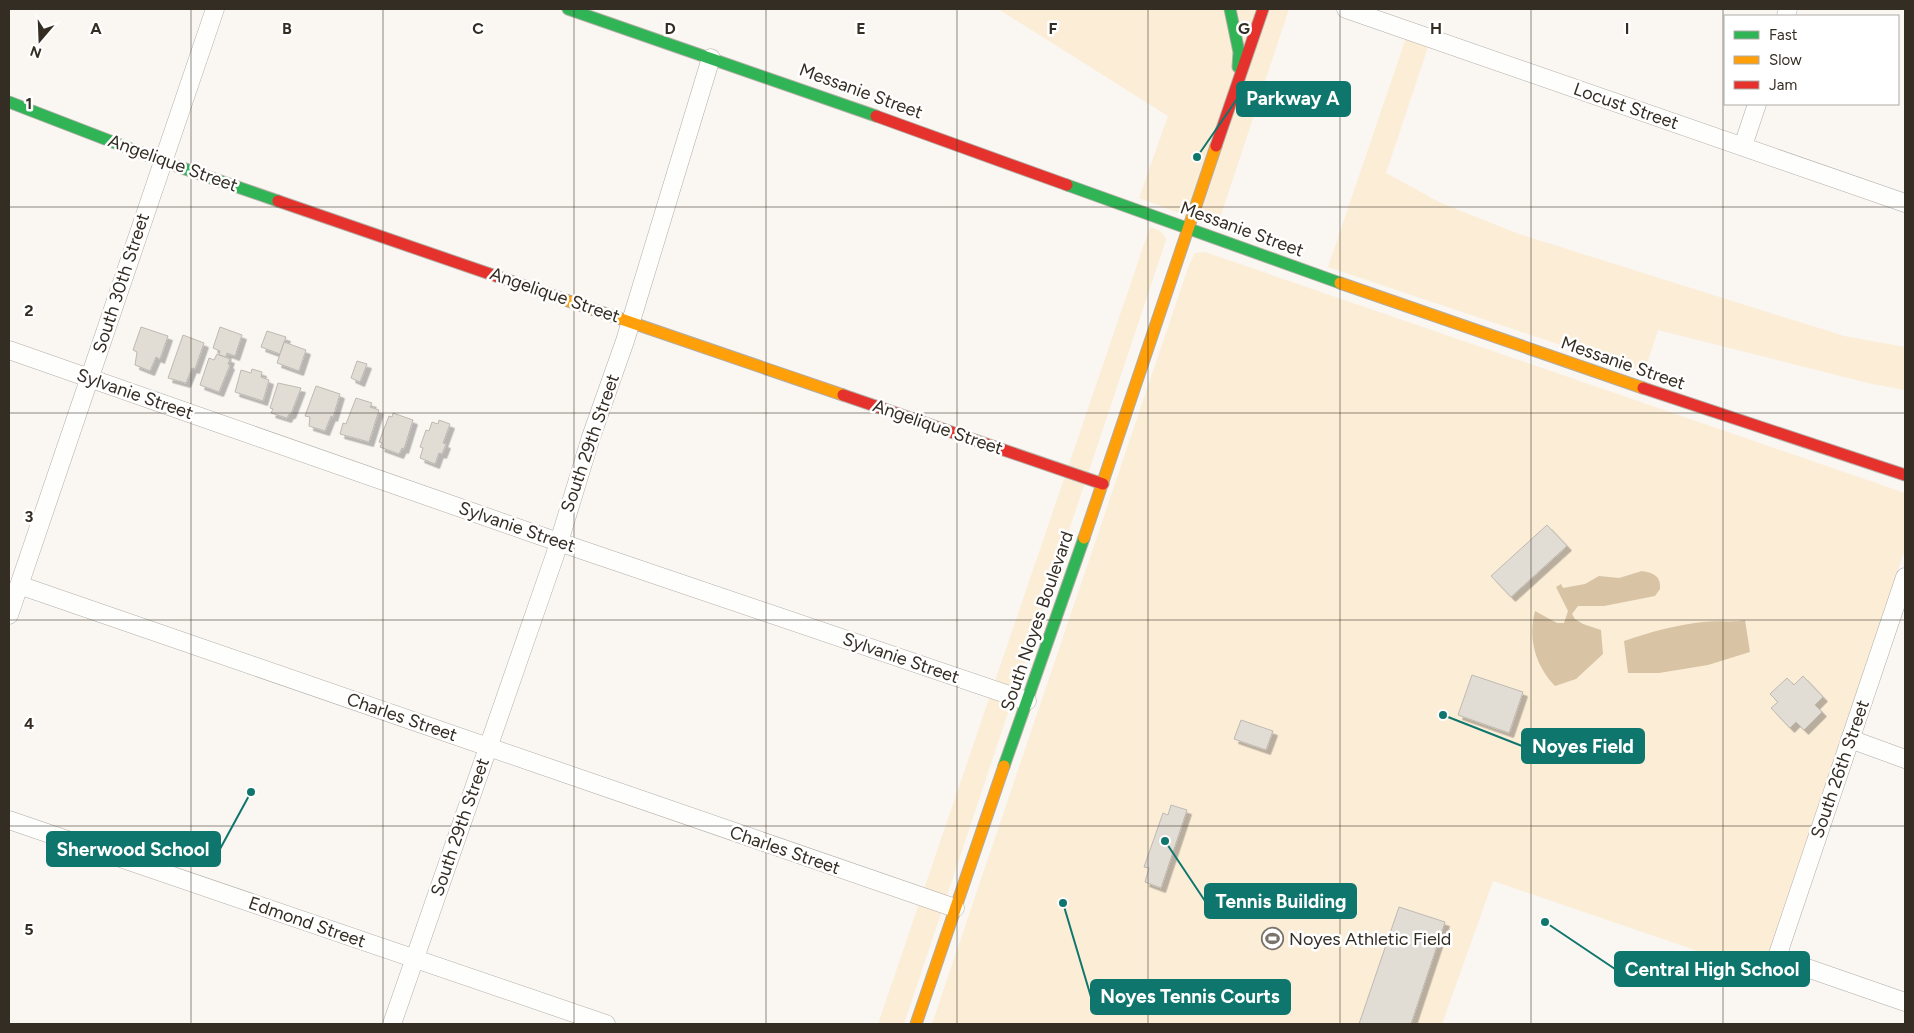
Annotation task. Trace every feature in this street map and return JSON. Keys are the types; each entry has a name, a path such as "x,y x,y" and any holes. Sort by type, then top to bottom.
{"street":[{"name":"South 30th Street","path":"9,615 214,9"},
{"name":"Messanie Street","path":"568,9 711,58 1132,207 1187,229 1574,365 1905,476"},
{"path":"1230,9 1240,52 1236,87"},
{"path":"1236,87 1263,9"},
{"name":"Locust Street","path":"1346,9 1905,203"},
{"name":"South 29th Street","path":"392,1024 559,541 631,320 711,58"},
{"name":"South Noyes Boulevard","path":"916,1024 1104,484 1187,229 1236,87"},
{"name":"Angelique Street","path":"9,102 162,161 631,320 1104,484"},
{"path":"1743,146 1757,105"},
{"name":"Sylvanie Street","path":"9,350 1027,701"},
{"name":"South 26th Street","path":"1905,577 1779,951 1784,960 1905,1002"},
{"name":"Charles Street","path":"19,585 955,908"},
{"path":"1850,739 1905,759"},
{"name":"Edmond Street","path":"9,820 606,1024"}],"shaded area":[{"path":"998,9 1289,9 1217,227 1139,198 1168,116"},
{"path":"1406,38 1429,44 1386,173 1441,203 1519,234 1844,336 1905,347 1905,390 1872,384 1658,330 1644,373 1328,267"},
{"path":"1150,227 1162,233 1166,240 904,1024 878,1024"},
{"path":"1205,252 1905,493 1905,549 1762,973 1493,881 1442,1024 932,1024 1189,265 1195,253"},
{"path":"1642,571 1653,574 1658,578 1660,589 1655,596 1604,606 1578,606 1572,614 1575,619 1601,630 1603,654 1576,679 1555,686 1542,669 1535,651 1532,632 1535,611 1557,623 1564,623 1568,611 1556,587 1561,584 1563,588 1585,584 1599,576 1619,578"},
{"path":"1745,620 1750,652 1708,665 1659,673 1628,673 1624,641 1683,625 1709,621"}],"building":[{"path":"141,327 168,336 160,359 156,357 150,371 135,365 137,352 133,350"},
{"path":"220,327 242,335 235,356 227,353 226,357 219,355 220,351 213,348"},
{"path":"267,331 286,337 280,354 261,347"},
{"path":"183,335 204,343 195,369 192,368 186,383 168,378"},
{"path":"284,342 306,350 299,371 277,363"},
{"path":"217,354 230,359 228,364 230,365 219,392 200,385 209,358 214,360"},
{"path":"357,361 367,364 360,382 351,378"},
{"path":"252,369 262,372 261,377 269,380 263,401 235,392 241,370 251,373"},
{"path":"278,383 301,388 291,414 287,418 271,413 273,409 270,408"},
{"path":"316,386 340,394 333,417 331,416 325,431 309,426 310,417 305,416"},
{"path":"356,398 372,403 370,407 379,410 369,442 340,434 343,423 346,424"},
{"path":"393,413 413,420 404,449 402,448 399,454 380,447 382,443 379,442 389,416 392,417"},
{"path":"439,420 450,424 443,443 446,444 442,454 439,453 435,464 420,458 423,448 420,447 426,430 429,431 432,422 438,424"},
{"path":"1547,525 1567,546 1511,597 1491,576"},
{"path":"1472,675 1523,692 1509,733 1458,715"},
{"path":"1803,676 1823,697 1815,705 1822,712 1804,730 1796,722 1790,728 1771,708 1778,702 1770,694 1787,678 1794,685"},
{"path":"1241,720 1273,731 1266,750 1234,739"},
{"path":"1171,805 1187,810 1161,888 1145,882 1149,868 1144,867 1163,813 1168,815"},
{"path":"1399,907 1445,922 1411,1024 1359,1024"}],"traffic: fast":[{"path":"568,9 876,116"},
{"path":"1230,9 1239,52 1238,67"},
{"path":"9,102 162,161 278,201"},
{"path":"1067,185 1340,283"},
{"path":"1004,766 1084,538"}],"traffic: slow":[{"path":"1084,538 1216,146"},
{"path":"1340,283 1643,388"},
{"path":"548,294 843,395"},
{"path":"916,1024 1004,766"}],"traffic: jam":[{"path":"1216,146 1263,9"},
{"path":"876,116 1067,185"},
{"path":"278,201 548,294"},
{"path":"1643,388 1905,475"},
{"path":"843,395 1103,484"}],"place":[{"name":"Parkway A","path":"1197,157"},
{"name":"Noyes Field","path":"1443,715"},
{"name":"Sherwood School","path":"251,792"},
{"name":"Tennis Building","path":"1165,841"},
{"name":"Noyes Tennis Courts","path":"1063,903"},
{"name":"Central High School","path":"1545,922"},
{"name":"Noyes Athletic Field","path":"1273,939"}]}
